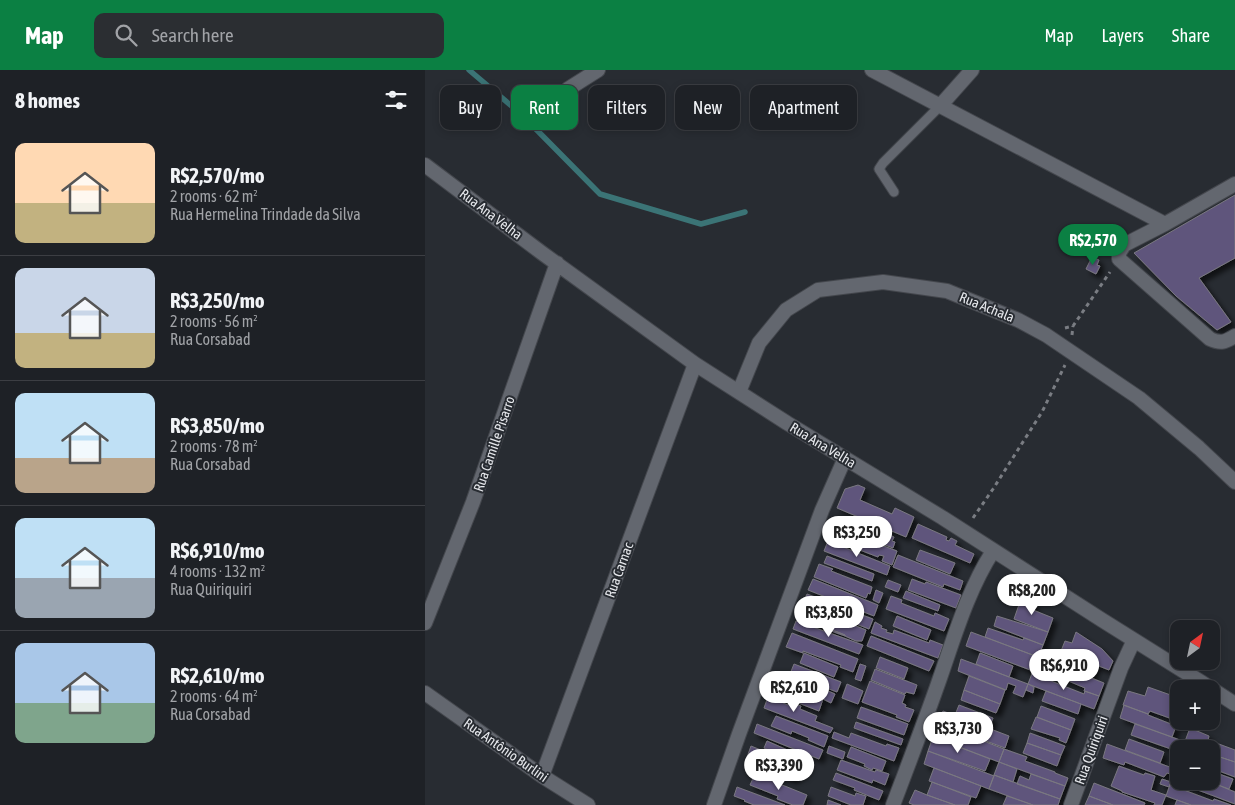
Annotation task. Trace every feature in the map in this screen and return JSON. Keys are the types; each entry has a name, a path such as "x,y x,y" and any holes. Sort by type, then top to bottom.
{"street":[{"path":"574,85 598,70"},
{"path":"872,70 1165,224"},
{"path":"940,106 971,70"},
{"name":"Rua Ana Velha","path":"425,165 695,364 1235,704"},
{"path":"1235,184 1165,224 1124,244 1119,253 1119,259 1210,339 1218,342 1226,341 1235,336"},
{"name":"Rua Camille Pisarro","path":"425,623 473,502 557,263"},
{"name":"Rua Achala","path":"739,392 759,343 786,310 817,290 883,282 947,291 1018,320 1046,335 1139,398 1199,448 1235,482"},
{"name":"Rua Carnac","path":"542,776 695,364"},
{"path":"714,805 822,510 845,458"},
{"path":"893,805 958,624 981,572 993,551"},
{"name":"Rua Quiriquiri","path":"1071,805 1121,668 1134,640"},
{"name":"Rua Antônio Burlini","path":"425,693 542,776 588,805"}],"lane":[{"path":"894,192 879,169 940,106"}],"path":[{"path":"1046,335 1073,326 1119,259"},
{"path":"964,532 1042,412 1070,352"}],"building":[{"path":"1235,195 1235,258 1199,278 1231,322 1217,330 1176,296 1134,253"},
{"path":"1092,257 1099,260 1097,265 1100,266 1096,274 1086,269"},
{"path":"858,485 865,488 860,500 892,514 895,508 914,517 906,537 837,508 845,489"},
{"path":"851,519 894,537 892,541 895,542 893,548 846,530"},
{"path":"918,524 947,537 946,540 949,541 951,538 957,541 955,545 974,554 970,563 912,538"},
{"path":"831,526 897,551 892,565 882,561 884,556 879,555 878,557 839,542 839,544 826,540"},
{"path":"828,541 890,566 887,575 824,551"},
{"path":"920,550 955,563 950,574 916,560"},
{"path":"898,555 963,581 960,590 944,584 943,587 893,567"},
{"path":"827,556 874,574 872,581 824,563"},
{"path":"819,564 833,569 831,571 872,587 870,594 868,593 866,598 814,577"},
{"path":"813,579 878,605 874,616 808,590"},
{"path":"912,579 961,595 956,608 908,590"},
{"path":"888,580 901,585 898,592 885,587"},
{"path":"876,590 883,593 879,603 873,600"},
{"path":"906,591 940,605 938,611 903,598"},
{"path":"807,594 855,612 854,617 861,619 862,615 873,619 869,629 803,603"},
{"path":"891,596 902,600 901,603 934,616 935,613 949,619 944,631 886,609"},
{"path":"1022,596 1035,606 1033,610 1053,618 1048,632 1014,619"},
{"path":"801,604 866,630 862,641 856,641 810,621 809,623 795,617"},
{"path":"897,616 931,630 927,640 893,626"},
{"path":"997,616 1048,632 1043,645 994,626"},
{"path":"796,621 863,645 859,654 793,629"},
{"path":"810,621 845,635 845,636 809,623"},
{"path":"875,622 882,626 881,628 887,630 886,632 893,634 894,630 929,643 930,640 943,645 938,658 871,633"},
{"path":"988,628 1043,645 1038,657 985,637"},
{"path":"971,632 1038,657 1033,671 966,646"},
{"path":"1076,632 1102,649 1113,661 1109,670 1061,651 1065,641 1072,643"},
{"path":"792,633 858,659 853,672 840,667 841,665 786,647"},
{"path":"871,636 934,661 929,671 867,646"},
{"path":"804,653 838,667 834,677 800,663"},
{"path":"980,653 1013,666 1009,677 976,664"},
{"path":"1061,653 1096,666 1091,678 1056,664"},
{"path":"880,657 908,668 904,679 876,668"},
{"path":"961,659 1028,684 1023,697 1013,693 1016,686 1008,683 1006,690 958,671"},
{"path":"794,664 841,682 837,692 790,674"},
{"path":"860,664 866,666 861,681 855,679"},
{"path":"1056,664 1104,683 1099,696 1084,691 1085,688 1052,674"},
{"path":"875,669 917,685 914,694 906,692 905,694 871,680"},
{"path":"1033,671 1039,674 1038,677 1040,678 1084,694 1085,691 1099,696 1094,709 1028,684"},
{"path":"792,676 835,694 831,703 823,699 819,711 783,697"},
{"path":"969,676 1005,690 1000,704 964,690"},
{"path":"870,681 905,695 902,703 906,705 905,707 914,710 909,722 896,717 897,715 862,702"},
{"path":"847,684 863,691 858,704 842,698"},
{"path":"1028,684 1034,687 1033,693 1026,690"},
{"path":"1148,687 1170,695 1170,718 1150,711 1148,714 1123,705 1128,691 1145,696"},
{"path":"964,690 1000,704 996,713 961,700"},
{"path":"1046,691 1081,704 1078,714 1042,701"},
{"path":"769,694 784,700 783,703 788,705 789,702 801,706 800,709 817,716 815,721 833,728 830,733 764,708"},
{"path":"959,705 993,718 989,728 955,715"},
{"path":"1124,705 1170,724 1170,730 1175,730 1172,737 1120,718"},
{"path":"1041,706 1075,719 1071,730 1037,717"},
{"path":"861,707 908,724 904,735 857,718"},
{"path":"943,711 1009,736 1005,748 937,723"},
{"path":"776,716 828,736 824,747 792,731 791,734 771,726"},
{"path":"1036,717 1071,730 1066,743 1059,740 1060,738 1031,729"},
{"path":"856,722 903,739 901,745 854,728"},
{"path":"937,723 1004,749 999,762 933,737"},
{"path":"757,724 823,750 819,759 754,733"},
{"path":"1135,724 1180,740 1170,740 1170,749 1131,735"},
{"path":"1189,730 1195,730 1209,736 1208,740 1186,740"},
{"path":"834,732 849,738 851,733 886,746 887,744 899,748 894,761 832,738"},
{"path":"1030,733 1065,746 1061,755 1027,743"},
{"path":"933,737 990,759 985,771 928,751"},
{"path":"1129,739 1164,752 1160,763 1125,750"},
{"path":"767,741 801,756 798,764 764,748"},
{"path":"1027,743 1061,755 1057,766 1023,753"},
{"path":"1107,744 1170,767 1170,774 1167,773 1164,777 1125,762 1124,765 1103,758"},
{"path":"1220,744 1235,750 1235,762 1220,757"},
{"path":"751,746 798,765 794,779 746,760"},
{"path":"829,746 845,752 843,759 827,753"},
{"path":"851,747 886,761 882,771 873,768 872,770 864,766 865,764 847,757"},
{"path":"1004,749 1027,757 1025,761 1068,778 1065,786 999,762"},
{"path":"928,751 994,776 989,789 924,764"},
{"path":"1220,757 1235,762 1235,777 1220,771"},
{"path":"841,760 875,772 876,770 889,774 885,785 873,780 872,783 837,770"},
{"path":"999,762 1017,769 1013,782 994,775"},
{"path":"1119,766 1144,775 1145,773 1155,776 1151,790 1166,795 1162,805 1154,805 1155,803 1122,792 1111,786"},
{"path":"934,768 981,786 976,798 929,781"},
{"path":"836,773 883,791 879,800 833,780"},
{"path":"755,774 807,795 803,805 793,805 777,799 778,796 750,785"},
{"path":"1031,774 1065,786 1060,799 1017,784 1020,776 1029,780"},
{"path":"1220,774 1233,779 1229,789 1220,786"},
{"path":"994,775 1060,799 1058,805 1033,805 989,789"},
{"path":"1162,779 1170,782 1169,787 1160,784"},
{"path":"932,782 971,797 968,805 955,805 927,795"},
{"path":"1094,783 1145,803 1144,805 1113,805 1089,796"},
{"path":"1170,785 1170,790 1184,790 1213,801 1214,799 1231,805 1191,805 1166,796"},
{"path":"1220,786 1235,792 1235,804 1198,790 1220,790"},
{"path":"737,787 785,805 754,805 734,796"},
{"path":"831,787 855,796 856,793 866,796 863,805 851,805 828,796"},
{"path":"915,790 955,805 914,805 909,803"},
{"path":"1007,796 1033,805 1003,805"},
{"path":"1089,796 1113,805 1085,805"},
{"path":"828,800 841,805 827,805"},
{"path":"1177,800 1191,805 1175,805"}],"waterway":[{"path":"469,70 521,114 600,194 701,224 745,212"}]}
